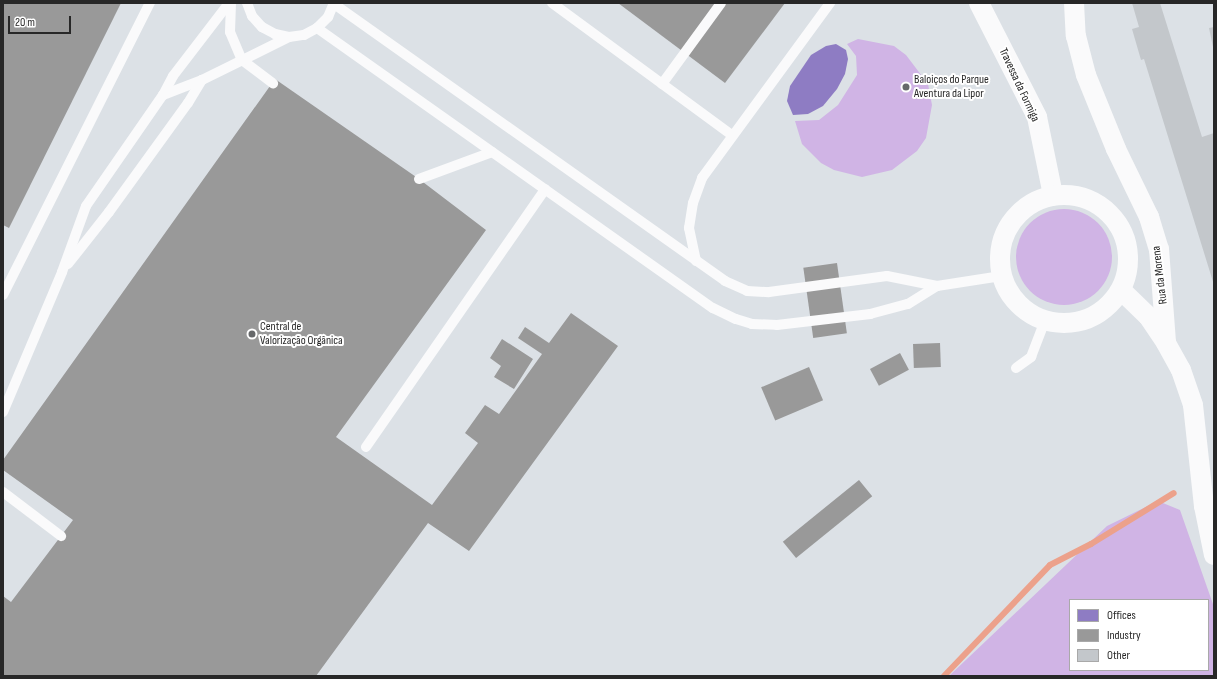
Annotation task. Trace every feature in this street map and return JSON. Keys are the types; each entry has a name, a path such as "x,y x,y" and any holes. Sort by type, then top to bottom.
{"street":[{"name":"Travessa da Formiga","path":"979,3 1037,117 1053,195"},
{"name":"Rua da Morena","path":"1074,3 1076,36 1086,75 1116,149 1149,217 1159,249 1166,343 1181,370 1193,405 1204,506 1214,555"},
{"path":"1053,195 1074,195 1093,201 1110,213 1122,230 1128,250 1128,270 1121,290 1107,307 1089,319 1067,324 1045,321 1025,311 1010,295 1001,276 999,254 1004,234 1015,216 1032,202 1053,195"},
{"path":"1121,290 1148,316 1166,343"}],"lane":[{"path":"3,295 150,3"},
{"path":"230,3 230,32 242,60 273,83"},
{"path":"3,412 62,272 86,206 163,95 173,76 230,3"},
{"path":"247,3 252,16 262,27 275,34 290,37"},
{"path":"163,95 202,80 290,37 304,35 317,28 328,17 334,3 696,261 725,281 747,291 769,292 887,276 937,286 1001,276"},
{"path":"552,3 732,135"},
{"path":"662,84 721,3"},
{"path":"696,261 689,228 693,203 702,178 830,3"},
{"path":"317,28 713,308 752,324 777,325 870,314 908,304 937,286"},
{"path":"62,272 109,212 202,80"},
{"path":"419,179 492,152"},
{"path":"366,447 545,189"},
{"path":"1016,368 1031,357 1045,321"},
{"path":"3,492 61,536"}],"shaded area":[{"path":"858,39 894,46 906,55 928,84 932,105 926,138 917,151 892,170 862,177 834,170 821,163 802,144 795,121 819,120 838,105 857,75 856,56 847,44"},
{"path":"1064,209 1082,213 1098,223 1108,239 1112,257 1108,275 1098,291 1082,301 1064,305 1046,301 1030,291 1020,275 1016,257 1020,239 1030,223 1046,213"},
{"path":"1158,501 1180,510 1214,607 1214,676 949,676 1107,526"}],"building: Offices":[{"path":"836,44 846,50 848,59 845,74 837,89 823,106 808,114 793,115 787,101 790,86 811,55 826,46"}],"building: Industry":[{"path":"3,3 121,3 9,228 3,225"},
{"path":"618,3 785,3 725,83"},
{"name":"Central de Valorização Orgânica","path":"275,79 419,179 486,230 336,437 432,505 478,443 465,433 485,405 499,414 542,354 518,338 525,327 549,343 571,313 618,346 469,551 428,523 316,676 3,676 3,596 11,602 73,520 3,470 3,460"},
{"path":"837,263 847,333 813,338 803,268"},
{"path":"502,339 533,359 514,389 494,377 501,366 490,358"},
{"path":"940,343 941,367 914,368 913,344"},
{"path":"900,353 909,370 879,386 870,369"},
{"path":"809,367 823,400 775,420 761,387"},
{"path":"859,480 872,496 796,558 783,542"}],"building: Other":[{"path":"1132,3 1160,3 1202,137 1214,133 1214,285 1144,59 1141,60 1132,29 1139,27"},
{"path":"1214,27 1214,47 1213,47 1209,28"}],"waterway":[{"path":"944,676 1050,565 1091,544 1174,493"}],"place":[{"name":"Baloiços do Parque Aventura da Lipor","path":"906,87"},
{"name":"Central de Valorização Orgânica","path":"252,334"}]}
